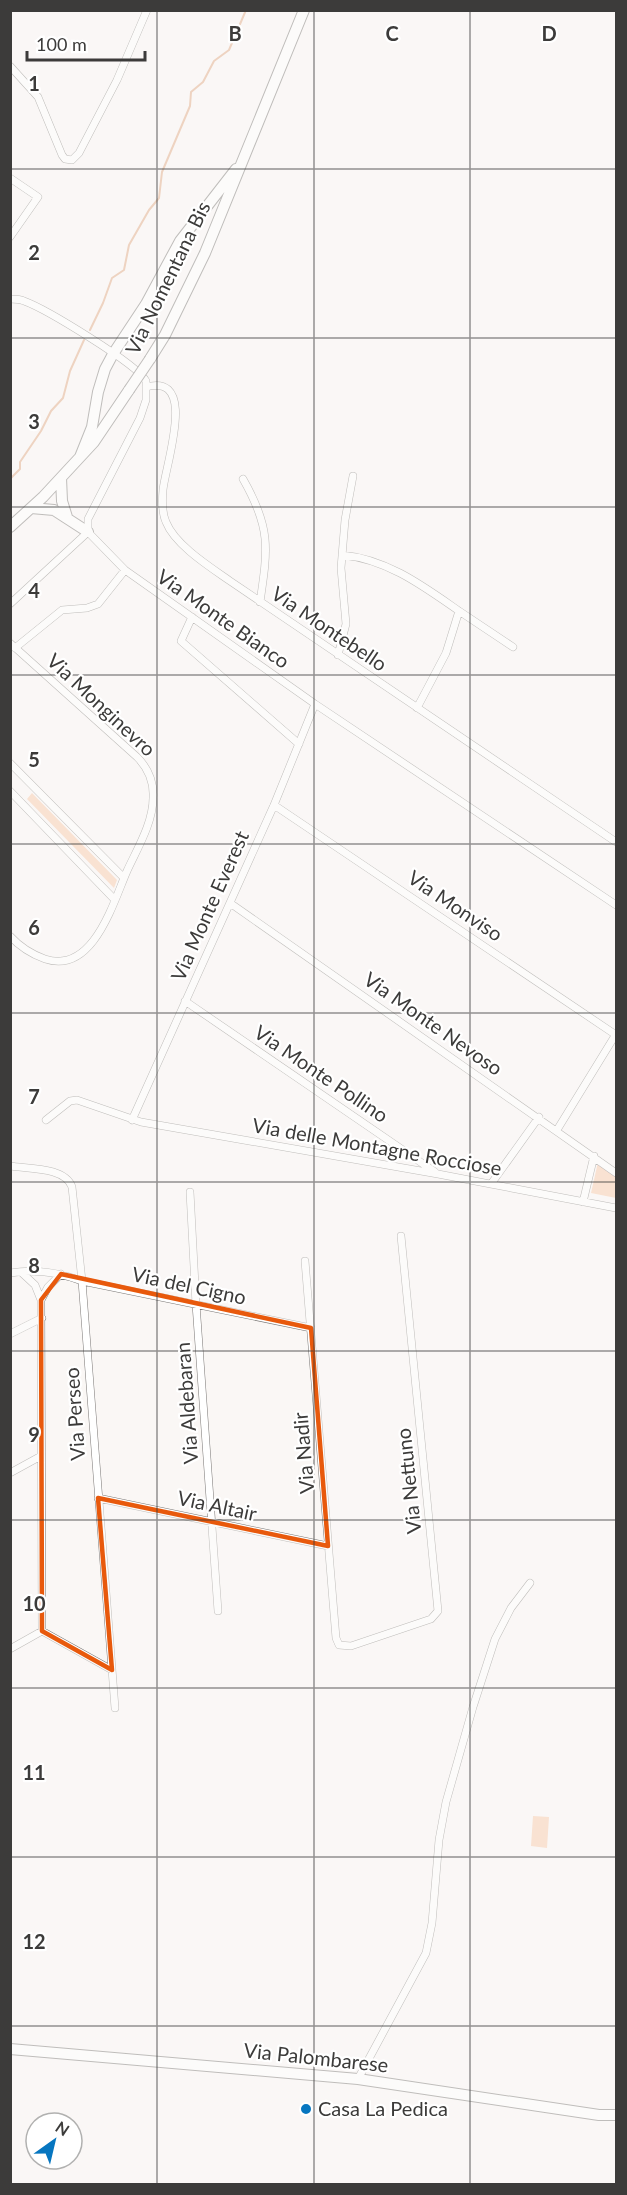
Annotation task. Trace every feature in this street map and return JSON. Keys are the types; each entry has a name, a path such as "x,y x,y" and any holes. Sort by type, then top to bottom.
{"main road":[{"name":"Via Nomentana Bis","path":"10,527 61,478 94,442 165,335 205,253 304,10"},
{"path":"80,457 92,427 98,392 105,369 113,354 146,304 192,223 245,157"},
{"path":"61,478 62,501 67,517"},
{"path":"31,508 51,510 67,517 88,532"},
{"name":"Via Palombarese","path":"10,2049 358,2079 599,2115 616,2115"}],"street":[{"path":"10,66 38,97 62,155 65,159 72,160 79,153 117,80 147,10"},
{"path":"10,178 38,197 10,237"},
{"path":"10,299 26,302 113,354 138,372 146,381 144,406 90,511 87,522 88,532 10,604"},
{"name":"Via Montebello","path":"146,387 163,385 173,394 176,402 176,415 163,489 163,509 168,526 192,553 260,602 616,842"},
{"path":"338,655 346,624 341,577 342,555 345,520 353,476"},
{"path":"243,479 260,512 266,539 266,563 260,602"},
{"name":"Via Monte Bianco","path":"88,532 125,570 315,704 616,905"},
{"path":"342,555 367,559 415,581 513,647"},
{"path":"13,646 62,610 87,608 98,604 125,570"},
{"path":"417,708 446,653 459,611"},
{"path":"192,617 181,641 299,744"},
{"name":"Via Monginevro","path":"10,936 25,949 52,961 68,960 83,951 94,939 115,900 151,817 153,792 148,772 133,753 13,646"},
{"name":"Via Monte Everest","path":"132,1120 274,805 315,704"},
{"path":"10,763 124,878"},
{"path":"10,791 115,900"},
{"name":"Via Monviso","path":"274,805 616,1034"},
{"name":"Via Monte Nevoso","path":"230,903 616,1173"},
{"name":"Via Monte Pollino","path":"185,1001 438,1174"},
{"path":"557,1130 616,1034"},
{"name":"Via delle Montagne Rocciose","path":"46,1120 75,1099 132,1120 616,1208"},
{"path":"491,1184 538,1117"},
{"path":"583,1202 594,1156"},
{"name":"Via Perseo","path":"10,1166 60,1174 69,1180 72,1187 82,1281 115,1707"},
{"name":"Via Aldebaran","path":"190,1192 218,1611"},
{"name":"Via Nettuno","path":"337,1642 343,1646 356,1645 429,1620 438,1611 401,1236"},
{"name":"Via Nadir","path":"305,1261 337,1642"},
{"path":"21,1272 35,1285 41,1300 42,1630"},
{"name":"Via del Cigno","path":"10,1273 61,1274 82,1281 311,1328"},
{"path":"41,1300 48,1287 61,1274"},
{"path":"10,1334 42,1318"},
{"path":"10,1473 41,1456"},
{"name":"Via Altair","path":"98,1498 328,1546"},
{"path":"358,2079 426,1953 432,1923 439,1840 446,1802 478,1689 498,1634 511,1608 530,1583"},
{"path":"10,1649 42,1630"},
{"path":"42,1630 112,1670"}],"highlighted area":[{"path":"61,1274 311,1328 328,1546 98,1498 112,1670 42,1631 41,1300"}],"shaded area":[{"path":"32,793 117,880 114,888 27,799"},
{"path":"598,1162 616,1176 616,1198 591,1193"},
{"path":"533,1816 549,1817 547,1848 531,1846"}],"waterway":[{"path":"90,330 112,278 124,270 129,245 149,210 159,198 162,172 190,106 191,92 203,82 214,61 229,50 246,10"},
{"path":"10,479 20,469 20,462 41,431 51,411 63,398 70,371 84,340"}],"place":[{"name":"Casa La Pedica","path":"306,2109"}]}
